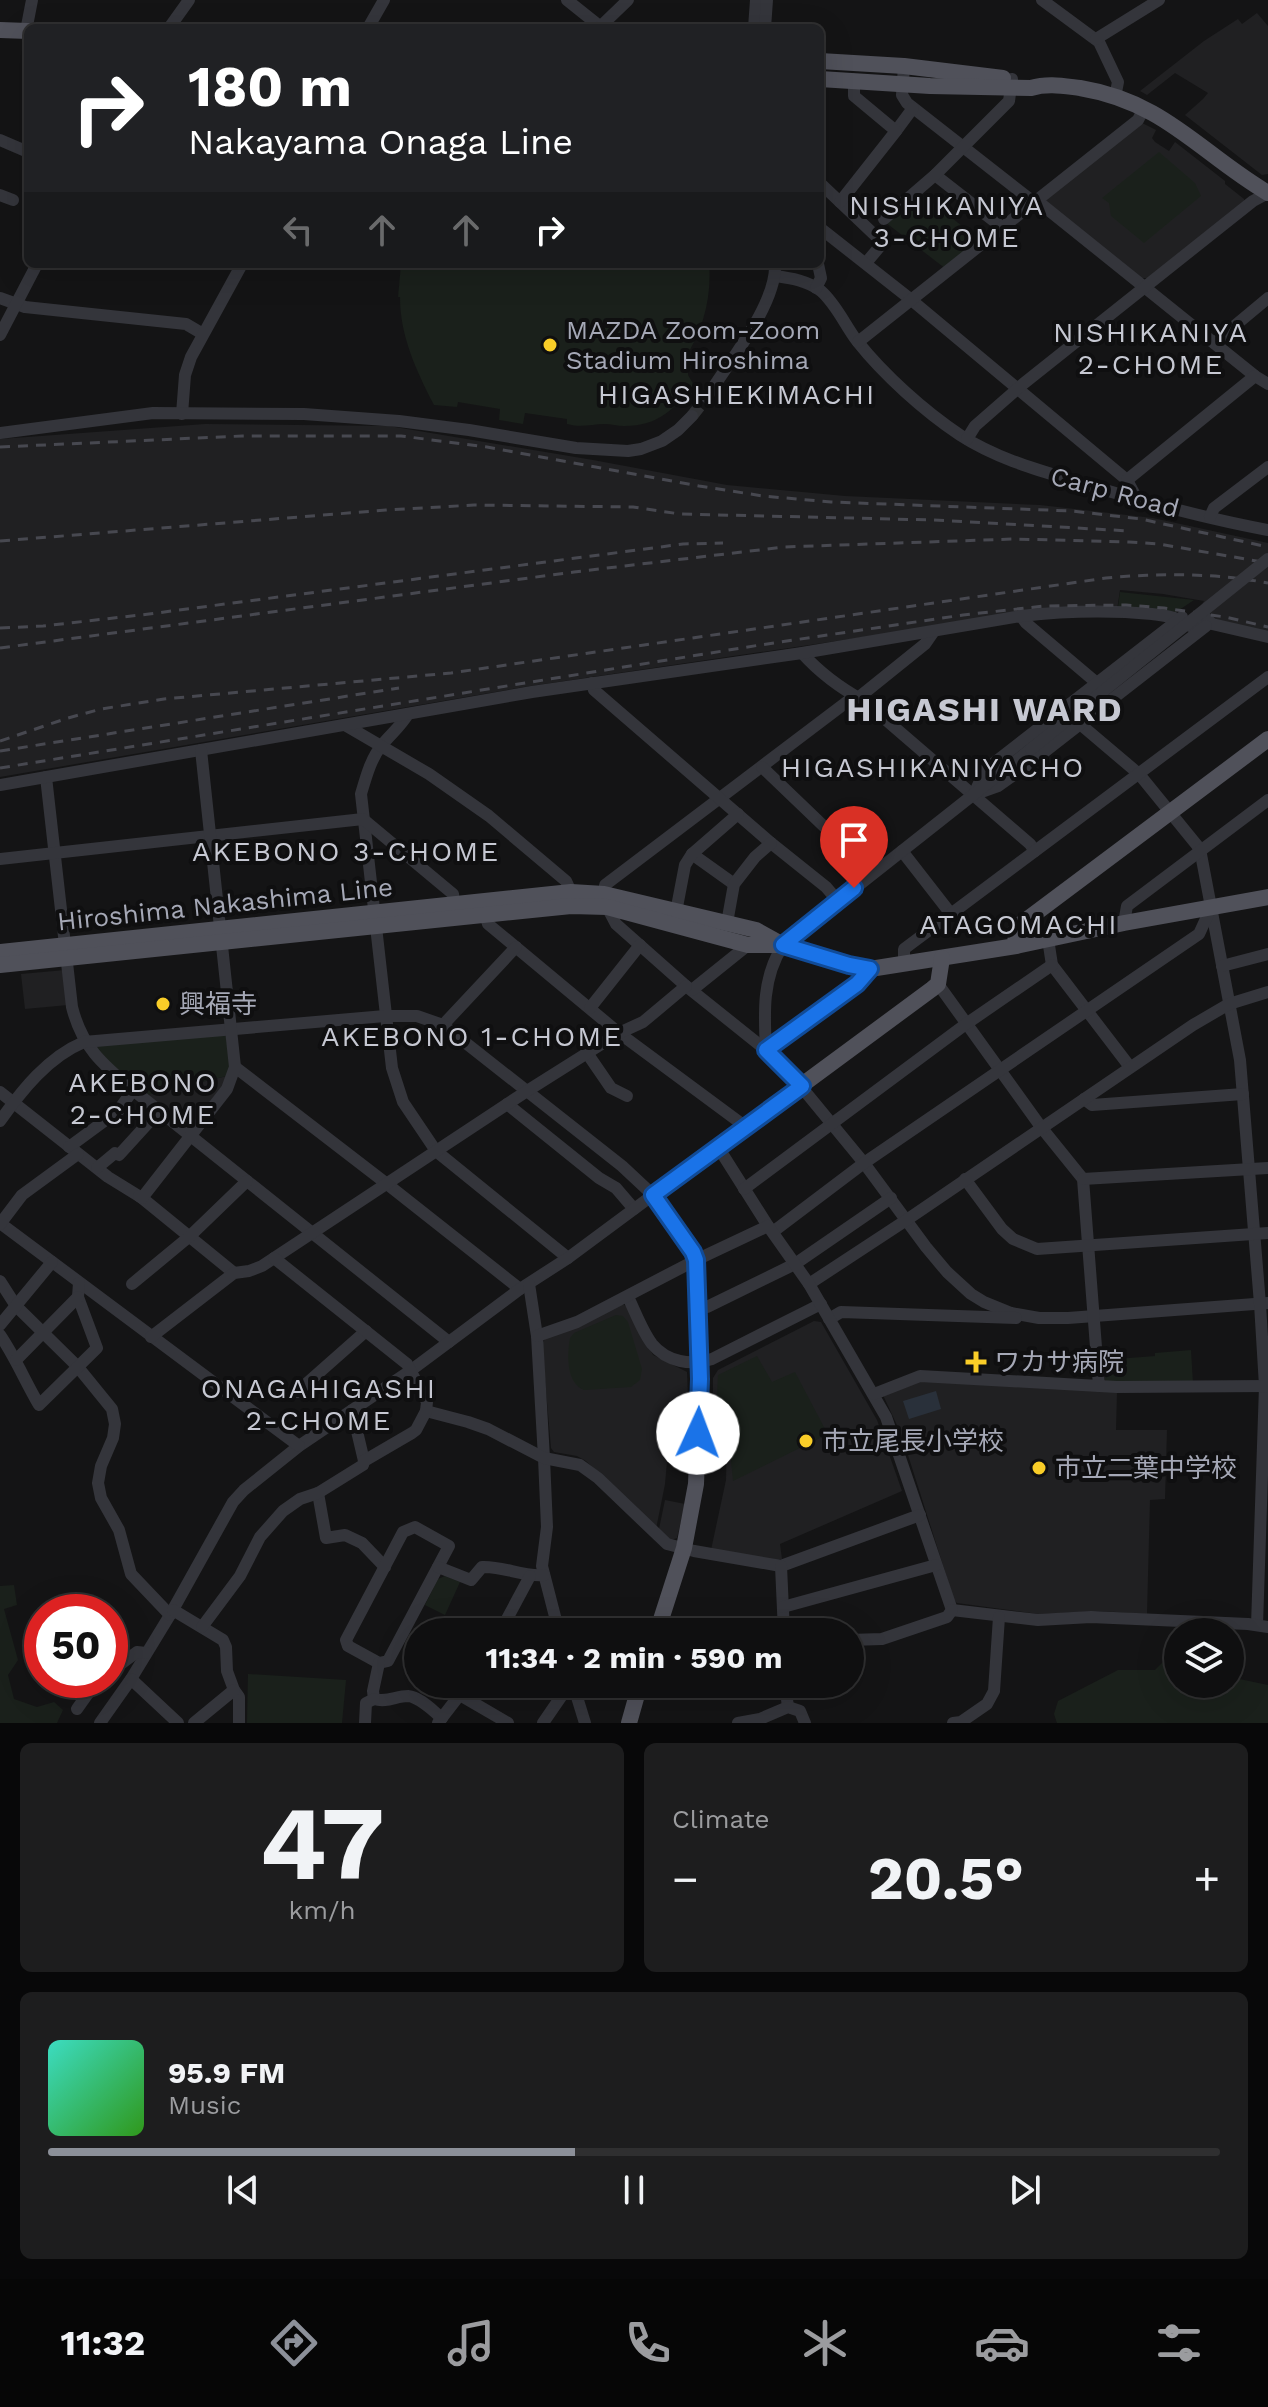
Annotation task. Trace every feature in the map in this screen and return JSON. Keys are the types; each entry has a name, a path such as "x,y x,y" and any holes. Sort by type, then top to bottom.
{"main road":[{"path":"0,30 24,31"},
{"path":"824,61 904,66 1031,88 1043,84 1086,89 1115,97 1144,108 1181,129 1268,193"},
{"path":"824,79 903,84 1011,83"},
{"path":"1016,946 1015,931 1021,924 1268,739"},
{"name":"Hiroshima Nakashima Line","path":"375,918 454,903 606,900 756,930 783,945 870,969 1016,946 1268,897"},
{"name":"Hiroshima Nakashima Line","path":"0,965 65,952 375,918 485,914 571,899"},
{"name":"Hiroshima Nakashima Line","path":"606,900 748,945 783,945"},
{"name":"Hiroshima Nakashima Line","path":"0,952 65,952"},
{"path":"662,1618 684,1548 696,1484 698,1308 693,1252 653,1195 938,984 942,958"},
{"path":"629,1723 636,1698"}],"street":[{"path":"28,24 32,0"},
{"path":"172,24 189,0"},
{"path":"370,24 384,0"},
{"path":"567,0 598,24"},
{"path":"605,24 628,0"},
{"path":"754,24 756,0"},
{"path":"765,24 767,0"},
{"path":"1042,0 1096,39 1118,82 1115,97"},
{"path":"1096,39 1159,0"},
{"path":"904,66 903,97 913,108 1214,343 1263,377 1127,480"},
{"path":"854,81 854,96 896,131"},
{"path":"884,219 935,175 1009,101 1011,83"},
{"path":"840,202 913,108"},
{"path":"858,342 1138,120 1144,108"},
{"path":"0,140 24,150"},
{"path":"935,175 1003,228"},
{"path":"824,187 881,241 866,263"},
{"path":"967,439 975,426 1018,389 1253,201 1268,193"},
{"path":"824,231 1127,480 1134,499"},
{"path":"0,335 35,268"},
{"path":"182,414 185,375 203,334 240,268"},
{"path":"707,397 761,312 775,270 816,288 821,278 819,268"},
{"name":"Carp Road","path":"816,288 828,299 858,342 907,391 967,439 1043,472 1134,499 1268,530"},
{"path":"0,298 16,305 186,324 203,334"},
{"path":"1214,343 1268,298"},
{"path":"0,433 153,413 304,414 399,421 604,451 628,451 652,446 670,436 692,416"},
{"path":"1210,517 1214,508 1268,467"},
{"path":"766,1050 764,1002 773,960 783,945 1268,559"},
{"path":"0,785 592,683 802,653 1049,612 1156,614 1177,619 1189,627 1208,625 1268,637"},
{"path":"1021,616 1098,684"},
{"path":"974,794 985,770 1177,619"},
{"path":"974,794 998,786 1208,625"},
{"path":"934,631 925,644 858,698 848,701 605,885 606,900 616,924 766,1050 802,1086 947,1272 978,1299 1011,1313 1039,1318"},
{"path":"802,653 974,794 1035,851"},
{"path":"904,965 904,949 1268,677"},
{"path":"592,683 594,690 826,887 838,901"},
{"path":"408,714 381,746 368,770 361,794 392,1068 403,1102 436,1151 568,1258"},
{"path":"952,1610 1044,1621 1091,1617 1263,1626 1267,1386 1264,1303 1253,1234 1240,1060 1200,849 1139,774 1080,724"},
{"path":"345,725 429,774 489,816 566,881 571,899"},
{"path":"142,1198 227,1089 235,1067 201,750"},
{"path":"762,767 871,875"},
{"path":"46,777 72,1007 84,1042 105,1067 449,1342"},
{"path":"1124,923 1127,906 1268,800"},
{"path":"676,912 685,865 692,854 738,814"},
{"path":"0,859 363,819 453,894 454,903"},
{"path":"727,923 734,884 755,857 771,843"},
{"path":"902,851 951,914"},
{"path":"692,854 734,884"},
{"path":"537,1336 577,1322 696,1260 771,1228 1199,934 1211,908"},
{"path":"485,914 488,924 619,1033 746,1127"},
{"path":"1048,939 1052,965 1130,1067"},
{"path":"590,1008 640,945"},
{"path":"151,1337 234,1273 249,1271 312,1234 527,1091 619,1033 643,1022 748,945"},
{"path":"443,1025 516,947"},
{"path":"1222,966 1268,954"},
{"path":"744,1189 966,1024 1052,965"},
{"path":"766,1050 857,984 870,969"},
{"path":"938,984 1041,1127 1083,1179 1099,1386"},
{"path":"809,1284 1193,1025 1229,1004 1268,992"},
{"path":"0,1121 41,1070 84,1042 385,1016 417,1016 443,1025 622,1166 653,1195 410,1371 299,1446 244,1490 233,1502 131,1679 100,1723"},
{"path":"587,1053 611,1088 627,1096"},
{"path":"235,1067 524,1287 537,1336 547,1527 542,1566 555,1618"},
{"path":"133,1090 118,1111 22,1195 0,1224 299,1446"},
{"path":"0,1092 97,1168 142,1198 234,1273"},
{"path":"1084,1099 1092,1105 1243,1094"},
{"path":"507,1104 599,1178 616,1188 634,1209"},
{"path":"97,1168 115,1153 119,1155 160,1110"},
{"path":"718,1147 809,1284 874,1394 896,1440 952,1610"},
{"path":"1083,1179 1268,1168"},
{"path":"965,1179 1002,1229 1013,1239 1037,1249 1268,1233"},
{"path":"132,1284 190,1236 247,1181"},
{"path":"698,1308 707,1307 795,1264 891,1198"},
{"path":"202,1627 240,1576 260,1537 283,1511 300,1499 318,1493 416,1430 426,1411 427,1402 407,1364 274,1258"},
{"path":"0,1325 52,1262"},
{"path":"0,1281 16,1306 46,1332 112,1409 115,1424 113,1438 101,1466 98,1483 101,1498 119,1530 126,1562 131,1574 171,1612 223,1640 227,1671 239,1697 239,1723"},
{"path":"0,1335 39,1405 97,1348 78,1297 79,1283"},
{"path":"16,1360 78,1297"},
{"path":"628,1297 652,1344 673,1359 699,1363 821,1304"},
{"path":"955,1317 969,1313 978,1299"},
{"path":"829,1319 841,1312 1039,1318 1264,1303"},
{"path":"297,1392 366,1331"},
{"path":"874,1394 920,1376 1099,1386 1267,1386"},
{"path":"352,1410 364,1461"},
{"path":"426,1411 488,1429 544,1458 580,1465 598,1478 667,1544 684,1548 781,1566 920,1515"},
{"path":"318,1493 326,1538 345,1535 362,1543 385,1567"},
{"path":"415,1527 449,1546 388,1661 379,1663 348,1646 346,1640 385,1567 403,1532 415,1527"},
{"path":"783,1607 936,1565"},
{"path":"781,1566 783,1618"},
{"path":"438,1567 471,1580 482,1567 530,1576 544,1575"},
{"path":"508,1618 530,1576"},
{"path":"864,1640 882,1639 947,1617 952,1610"},
{"path":"953,1723 961,1722 987,1704 994,1691 999,1617"},
{"path":"128,1659 137,1652 146,1653"},
{"path":"374,1699 379,1663"},
{"path":"131,1679 178,1723"},
{"path":"194,1723 234,1690"},
{"path":"365,1723 366,1703 374,1699 382,1701 409,1696 419,1700 440,1721 457,1698"},
{"path":"77,1709 85,1698"},
{"path":"476,1698 508,1723"},
{"path":"543,1723 560,1698"},
{"path":"577,1698 585,1723"},
{"path":"787,1698 788,1707"},
{"path":"738,1723 760,1719 788,1707 800,1711 805,1723"}],"shaded area":[{"path":"1257,13 1268,26 1268,174 1262,175 1185,115 1208,93 1175,73 1147,95 1140,91 1204,41 1238,19 1242,24"},
{"path":"1140,122 1156,130 1152,138 1155,142 1169,151 1175,142 1244,199 1244,203 1150,278 1137,278 1043,199"},
{"path":"1159,152 1195,183 1201,196 1144,243 1111,216 1109,203 1102,198"},
{"path":"919,192 981,241 946,269 885,222"},
{"name":"MAZDA Zoom-Zoom Stadium Hiroshima","path":"401,268 709,268 705,313 685,358 689,361 688,375 695,387 664,415 636,425 572,425 567,424 567,419 525,413 523,424 499,420 500,409 458,402 457,407 434,405 406,339 398,297"},
{"path":"205,424 389,426 727,485 845,496 1040,505 1153,518 1268,543 1268,633 1194,617 1204,601 1120,590 1117,610 1026,613 524,687 0,777 0,439"},
{"path":"1120,592 1194,600 1176,612 1118,607"},
{"path":"65,970 68,1005 25,1009 21,974"},
{"path":"221,1033 226,1036 230,1068 227,1076 146,1095 106,1063 94,1044"},
{"path":"227,1076 190,1129 146,1095"},
{"path":"621,1304 627,1306 653,1355 687,1372 689,1424 670,1427 665,1484 656,1529 586,1461 554,1452 551,1448 542,1344 545,1339"},
{"path":"616,1315 623,1316 628,1322 642,1369 640,1380 631,1387 584,1390 571,1375 568,1360 570,1338 574,1333"},
{"name":"市立尾長小学校","path":"814,1321 821,1322 877,1420 902,1491 780,1544 782,1559 775,1561 711,1550 726,1480 727,1439 723,1431 713,1425 713,1378 718,1370"},
{"path":"1191,1350 1193,1383 1109,1383 1105,1380 1104,1360"},
{"path":"757,1356 772,1382 795,1372 825,1429 822,1437 733,1481 728,1430 716,1418 718,1375"},
{"name":"市立二葉中学校","path":"920,1381 1117,1392 1116,1430 1167,1430 1165,1499 1150,1500 1147,1614 1100,1611 1039,1614 957,1603 954,1600 902,1436 883,1395"},
{"path":"936,1391 941,1409 909,1419 903,1401"},
{"path":"665,1500 685,1504 677,1538 671,1540 659,1529"},
{"path":"445,1576 460,1582 445,1615 425,1605 438,1579"},
{"path":"14,1585 17,1605 4,1609 18,1660 8,1675 14,1699 37,1707 54,1702 63,1710 57,1723 0,1723 0,1586"},
{"path":"1164,1662 1164,1698 1244,1698 1244,1680 1268,1685 1268,1723 1057,1723 1054,1714 1058,1701 1118,1670 1155,1670"},
{"path":"248,1674 346,1680 342,1723 247,1723"}],"tunnel":[{"path":"692,416 707,397"}],"railway":[{"path":"0,447 242,436 401,436 487,447 763,496 831,502 1072,511 1141,519 1268,547"},
{"path":"0,541 474,505 633,507 680,514 934,520 1130,531"},
{"path":"0,648 784,547 1014,539 1129,542 1159,544 1268,563"},
{"path":"0,628 149,614 683,544 723,543"},
{"path":"0,741 101,709 164,699 451,673 1106,578 1187,575 1268,583"},
{"path":"0,768 963,615 1044,606 1126,605 1225,617 1268,627"},
{"path":"0,751 399,688"}],"place":[{"name":"MAZDA Zoom-Zoom Stadium Hiroshima","path":"550,345"},
{"name":"興福寺","path":"163,1004"},
{"name":"ワカサ病院","path":"976,1362"},
{"name":"市立尾長小学校","path":"806,1441"},
{"name":"市立二葉中学校","path":"1039,1468"}],"district":[{"name":"NISHIKANIYA 3-CHOME","path":"947,221"},
{"name":"NISHIKANIYA 2-CHOME","path":"1151,348"},
{"name":"HIGASHIEKIMACHI","path":"737,394"},
{"name":"HIGASHI WARD","path":"985,709"},
{"name":"HIGASHIKANIYACHO","path":"933,767"},
{"name":"AKEBONO 3-CHOME","path":"346,851"},
{"name":"ATAGOMACHI","path":"1019,924"},
{"name":"AKEBONO 1-CHOME","path":"472,1036"},
{"name":"AKEBONO 2-CHOME","path":"143,1098"},
{"name":"ONAGAHIGASHI 2-CHOME","path":"319,1404"}],"route":[{"path":"698,1433 700,1379 696,1260 653,1195 802,1086 766,1050 857,984 870,969 783,945 854,888"}]}
